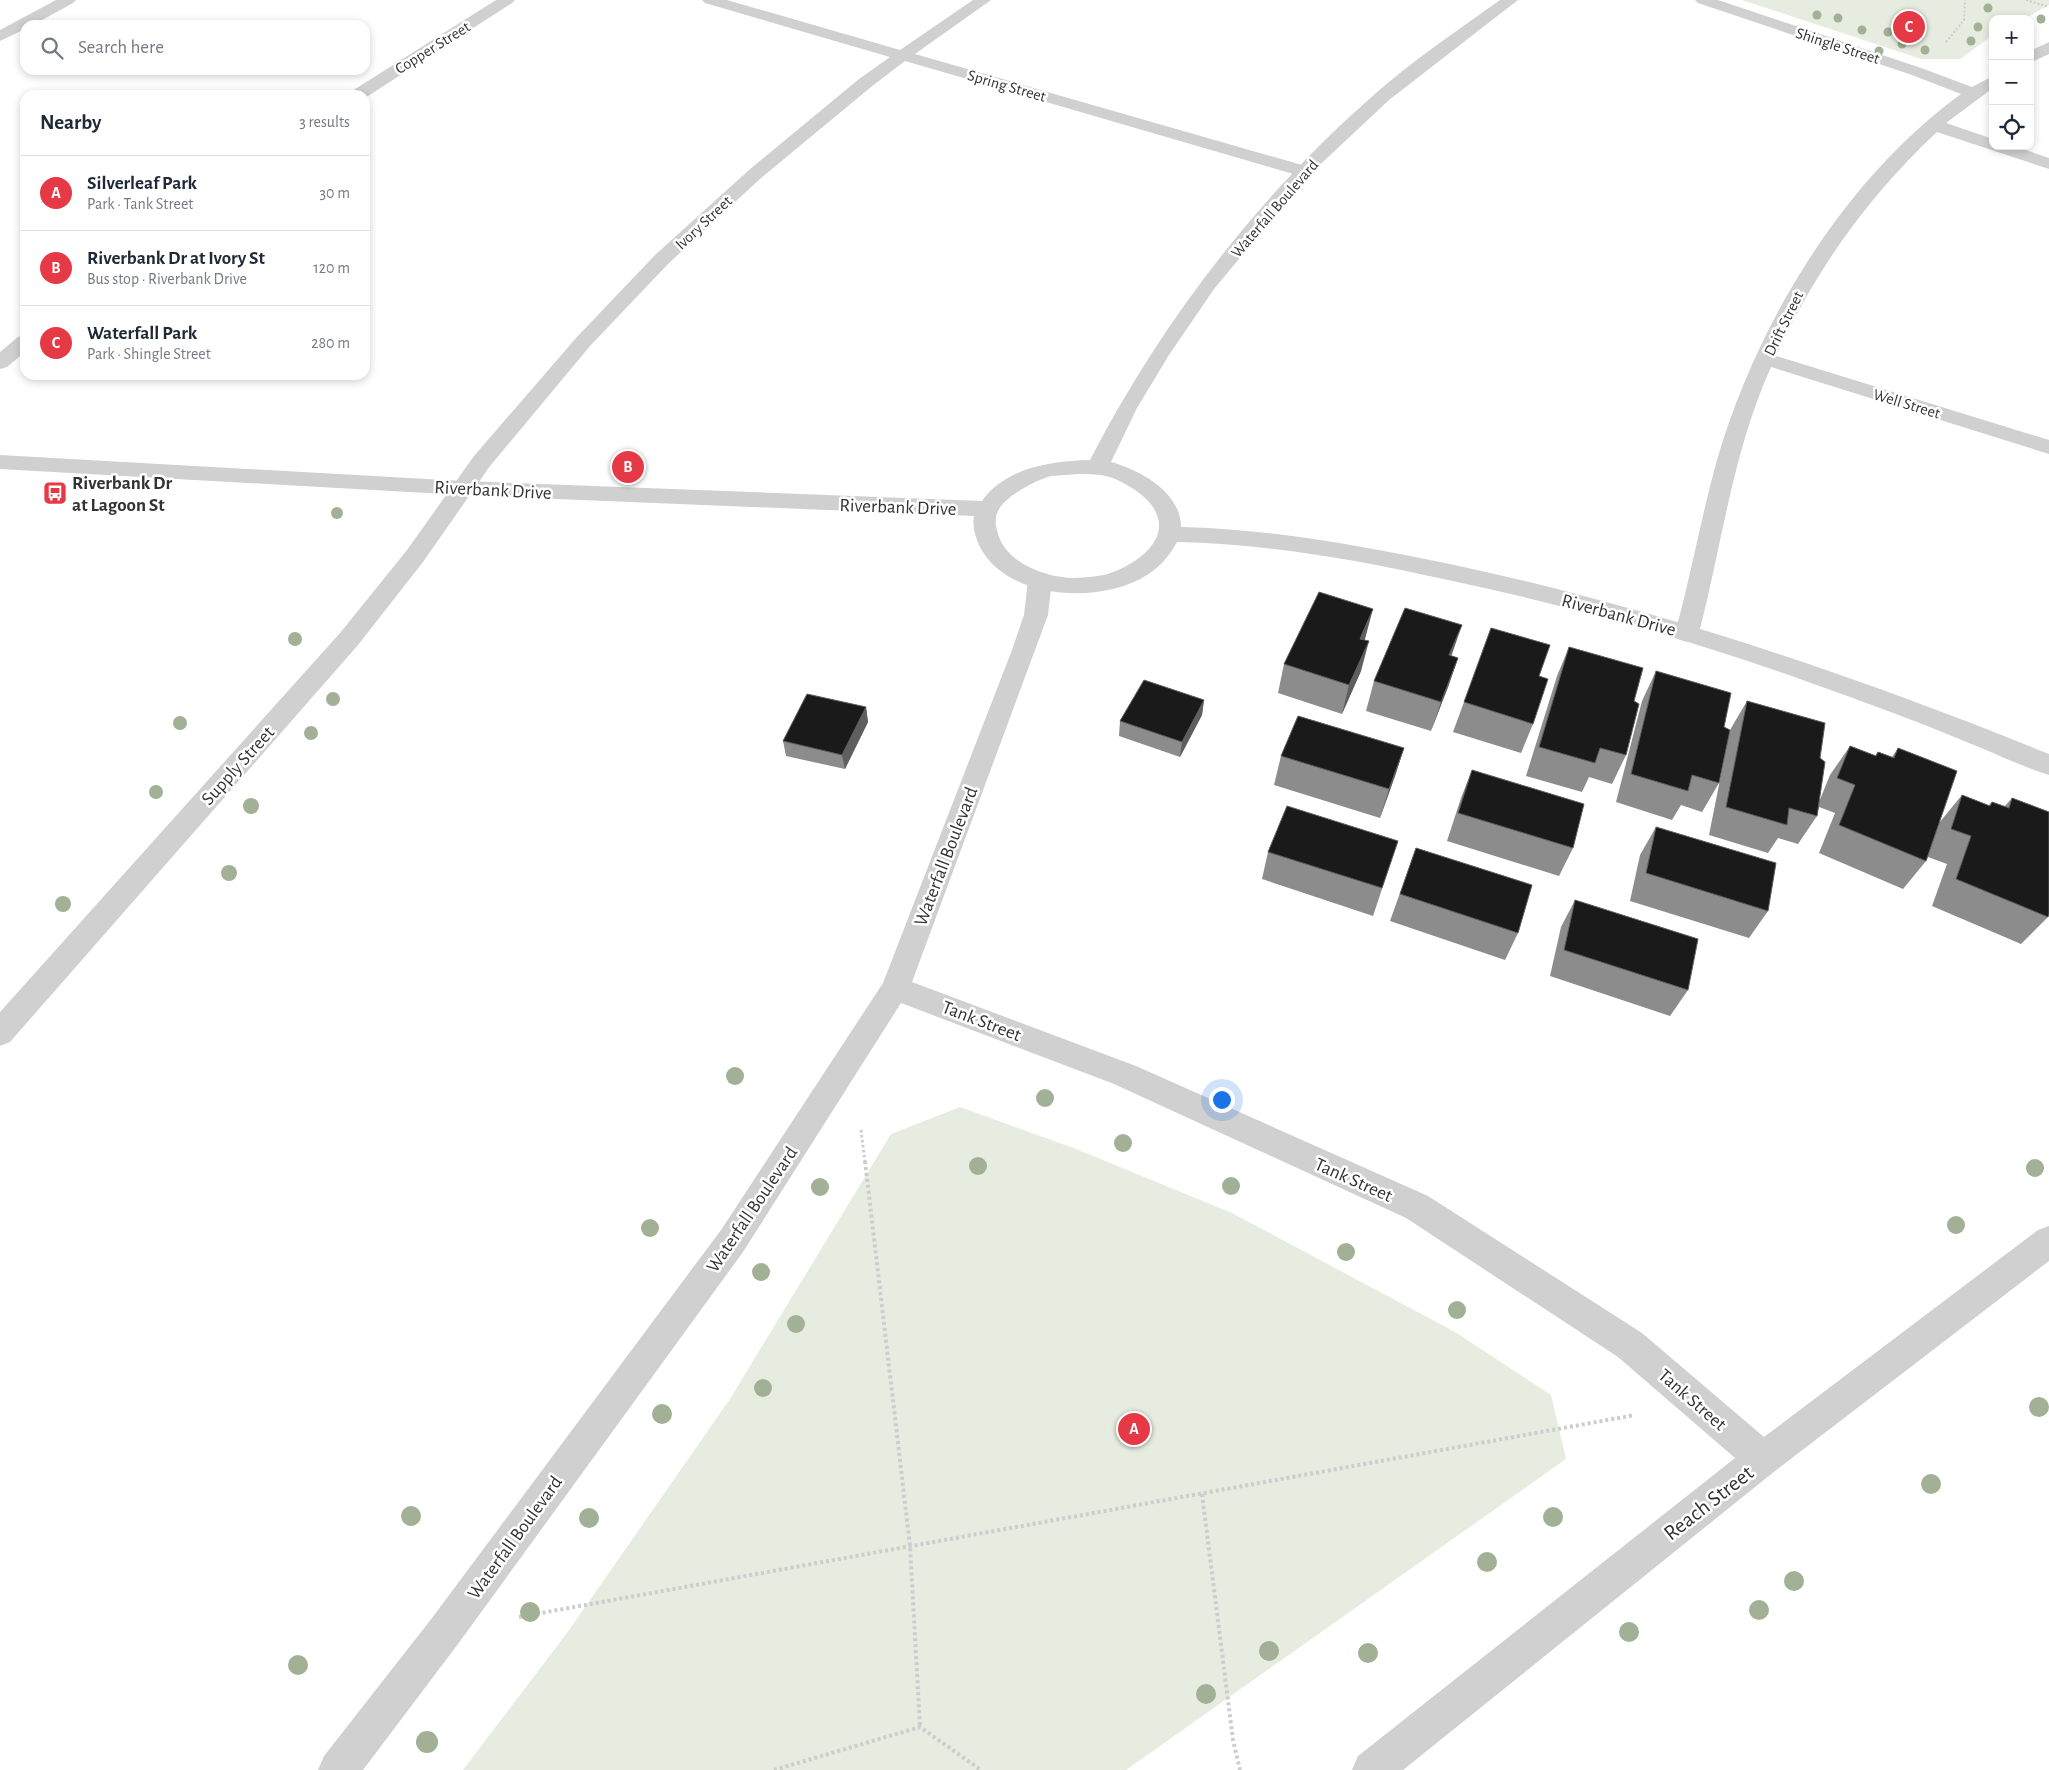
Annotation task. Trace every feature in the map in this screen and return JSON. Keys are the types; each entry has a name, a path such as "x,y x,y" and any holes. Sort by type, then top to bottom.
{"street":[{"path":"30,20 68,0"},
{"name":"Copper Street","path":"366,90 507,0"},
{"name":"Spring Street","path":"710,0 1303,172"},
{"name":"Ivory Street","path":"462,488 545,385 662,259 755,174 841,102 903,55 984,0"},
{"name":"Waterfall Boulevard","path":"1097,467 1127,408 1159,355 1207,285 1303,172 1383,96 1445,47 1510,0"},
{"name":"Shingle Street","path":"1703,0 1918,72 1972,93"},
{"path":"0,36 20,25"},
{"path":"2034,56 2049,47"},
{"name":"Drift Street","path":"1687,632 1728,459 1765,359 1795,297 1826,246 1886,171 1934,125 1972,93 1989,82"},
{"path":"1934,125 1989,144"},
{"path":"2006,150 2049,164"},
{"path":"0,363 20,345"},
{"name":"Well Street","path":"1765,359 2049,447"},
{"name":"Riverbank Drive","path":"0,462 462,488 987,510"},
{"path":"1105,468 1136,480 1157,496 1170,515 1171,534 1162,548 1147,564 1127,576 1101,584 1073,586 1040,580 1013,568 993,550 984,529 987,510 1002,494 1022,479 1049,470 1105,468"},
{"name":"Supply Street","path":"0,1033 349,639 415,556 462,488"},
{"name":"Riverbank Drive","path":"1171,534 1213,534 1249,537 1370,556 1467,575 1555,596 1687,632 1771,658 1902,705 2049,765"},
{"name":"Waterfall Boulevard","path":"338,1770 445,1631 732,1241 895,988 1024,650 1036,615 1040,580"},
{"name":"Tank Street","path":"895,988 1125,1075 1417,1207 1630,1345 1763,1459"},
{"name":"Reach Street","path":"1372,1770 1763,1459 2049,1241"}],"path":[{"path":"1946,43 1964,20 1964,0"},
{"path":"2026,0 2049,7"},
{"path":"852,1055 910,1546 920,1727"},
{"path":"445,1631 1698,1403"},
{"path":"1202,1494 1233,1740 1240,1770"},
{"path":"774,1770 920,1727"},
{"path":"920,1727 981,1770"}],"shaded area":[{"path":"1742,0 2049,0 2049,5 2031,15 1989,15 1989,38 1960,59 1921,59"},
{"path":"960,1107 1076,1149 1232,1213 1455,1332 1551,1395 1566,1459 1126,1770 463,1770 567,1633 730,1399 891,1134"}],"building":[{"path":"1319,592 1373,609 1360,639 1369,641 1349,685 1284,664"},
{"path":"1405,608 1462,625 1449,655 1458,658 1441,702 1374,681"},
{"path":"1491,628 1550,645 1539,676 1548,679 1533,724 1464,702"},
{"path":"1569,647 1643,668 1634,701 1639,704 1626,755 1600,748 1595,763 1539,747"},
{"path":"1656,671 1731,693 1724,727 1730,730 1719,783 1692,775 1688,791 1631,774"},
{"path":"1144,680 1204,700 1182,742 1120,721"},
{"path":"807,694 866,707 842,755 783,741"},
{"path":"1747,701 1825,723 1820,758 1825,762 1817,816 1789,808 1787,825 1726,807"},
{"path":"1298,716 1404,748 1389,789 1281,756"},
{"path":"1850,746 1876,756 1878,752 1894,758 1898,748 1957,771 1926,861 1839,825 1855,785 1837,778"},
{"path":"1472,770 1584,804 1573,848 1458,813"},
{"path":"1962,795 1990,806 1992,802 2009,808 2012,798 2049,812 2048,917 1956,879 1971,836 1951,829"},
{"path":"1287,806 1398,841 1382,888 1268,852"},
{"path":"1656,827 1776,863 1768,911 1646,873"},
{"path":"1416,848 1532,885 1518,933 1400,894"},
{"path":"1575,900 1698,939 1688,990 1564,950"}],"place":[{"name":"Waterfall Park","path":"1909,27"},
{"name":"Riverbank Dr at Ivory St","path":"628,467"},
{"name":"Riverbank Dr at Lagoon St","path":"55,493"},
{"name":"Silverleaf Park","path":"1134,1429"}]}
